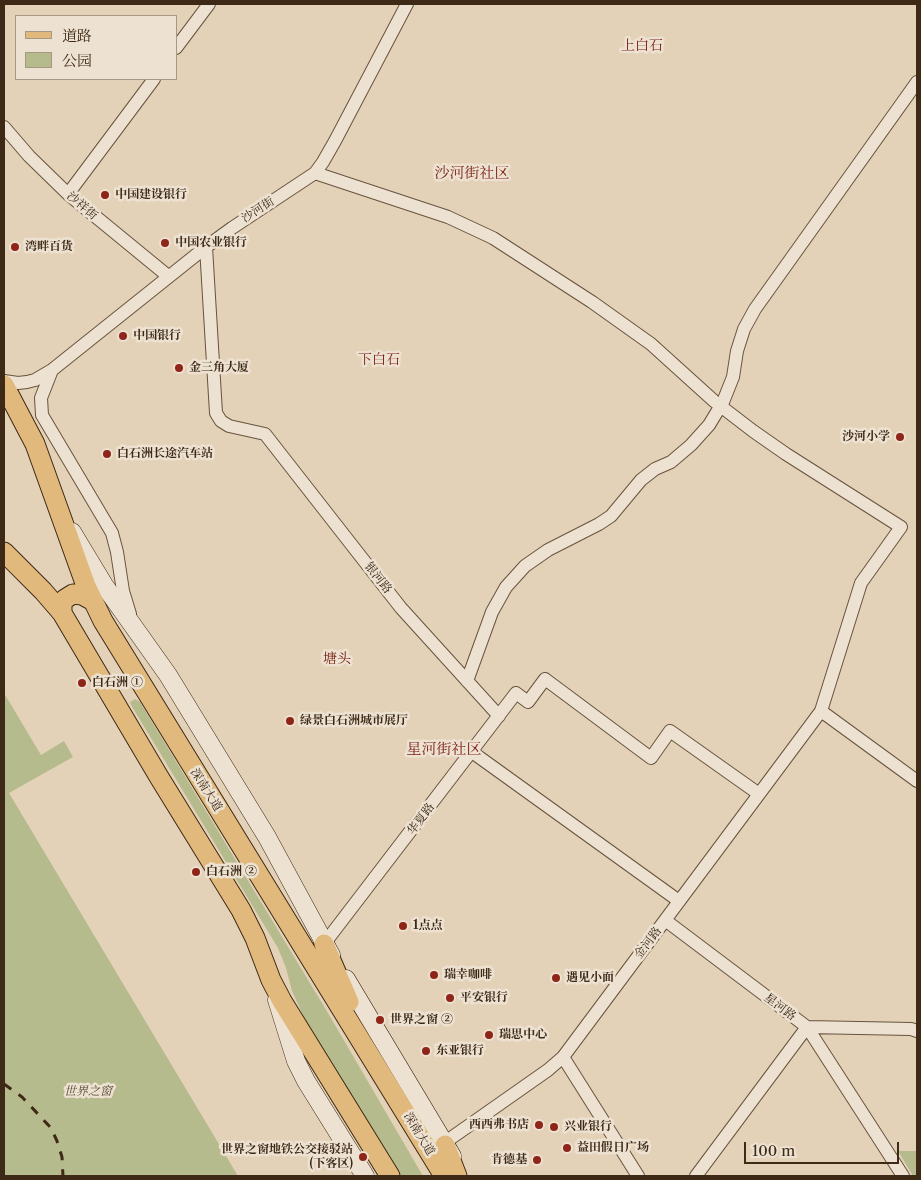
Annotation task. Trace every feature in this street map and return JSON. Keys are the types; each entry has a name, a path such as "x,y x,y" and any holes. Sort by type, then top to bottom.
{"main road":[{"name":"深南大道","path":"4,383 35,444 93,602 150,699 387,1080 444,1176"},
{"path":"56,505 104,585 168,675 267,837 324,944 463,1176"},
{"path":"4,552 44,590 62,613 241,910 255,938 271,980 296,1061 306,1081 365,1176"},
{"path":"62,613 62,603 73,594 82,595 93,602"},
{"path":"324,944 349,1002 387,1080"},
{"path":"271,980 390,1176"},
{"path":"444,1144 457,1176"}],"street":[{"path":"178,45 210,4"},
{"name":"沙河街","path":"4,383 35,380 52,370 206,247 315,173 324,162 407,4"},
{"path":"68,194 153,80"},
{"path":"467,681 492,612 506,587 525,566 548,550 611,516 641,480 655,469 671,462 692,445 709,425 721,406 733,377 744,329 755,308 917,82"},
{"name":"沙祥街","path":"4,127 42,170 68,194 168,276"},
{"path":"315,173 448,217 493,238 592,302 652,344 721,406"},
{"name":"银河路","path":"206,247 216,412 221,421 229,426 265,434 401,608 499,716"},
{"path":"52,370 41,398 42,415 112,533 125,601 139,634"},
{"name":"金河路","path":"444,1144 548,1070 563,1057 821,711 861,583 901,527 786,454 721,406"},
{"name":"华夏路","path":"324,944 516,693 528,702 545,679 651,758 670,731 759,794"},
{"path":"821,711 917,781"},
{"path":"472,752 678,901"},
{"name":"星河路","path":"665,920 807,1027 911,1029 917,1031"},
{"path":"696,1176 807,1027 903,1176"},
{"path":"563,1057 638,1176"}],"green space":[{"name":"世界之窗","path":"4,693 41,755 64,741 73,757 9,793 238,1176 4,1176"},
{"path":"135,699 140,702 328,1013 423,1176 395,1176 320,1053 292,991 278,948 131,705 130,702"},
{"path":"898,1151 917,1151 917,1176 913,1176"}],"railway":[{"path":"4,1084 22,1097 51,1128 62,1157 63,1176"}],"place":[{"name":"中国建设银行","path":"105,195"},
{"name":"中国农业银行","path":"165,243"},
{"name":"湾畔百货","path":"15,247"},
{"name":"中国银行","path":"123,336"},
{"name":"金三角大厦","path":"179,368"},
{"name":"沙河小学","path":"900,437"},
{"name":"白石洲长途汽车站","path":"107,454"},
{"name":"白石洲 ①","path":"82,683"},
{"name":"绿景白石洲城市展厅","path":"290,721"},
{"name":"白石洲 ②","path":"196,872"},
{"name":"1点点","path":"403,926"},
{"name":"瑞幸咖啡","path":"434,975"},
{"name":"遇见小面","path":"556,978"},
{"name":"平安银行","path":"450,998"},
{"name":"世界之窗 ②","path":"380,1020"},
{"name":"瑞思中心","path":"489,1035"},
{"name":"东亚银行","path":"426,1051"},
{"name":"西西弗书店","path":"539,1125"},
{"name":"兴业银行","path":"554,1127"},
{"name":"益田假日广场","path":"567,1148"},
{"name":"世界之窗地铁公交接驳站 (下客区)","path":"363,1157"},
{"name":"肯德基","path":"537,1160"}],"district":[{"name":"上白石","path":"642,46"},
{"name":"沙河街社区","path":"472,174"},
{"name":"下白石","path":"379,360"},
{"name":"塘头","path":"337,659"},
{"name":"星河街社区","path":"444,750"}]}
